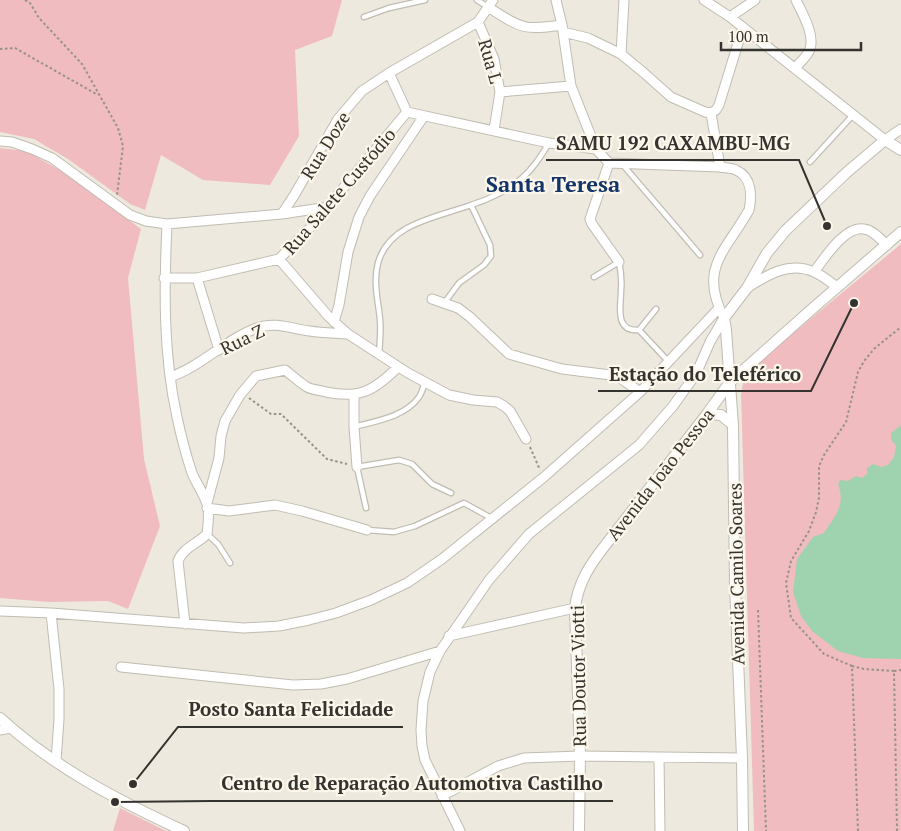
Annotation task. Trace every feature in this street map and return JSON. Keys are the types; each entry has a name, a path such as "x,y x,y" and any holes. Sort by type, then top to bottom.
{"street":[{"path":"556,0 563,28 571,86 596,149 609,163 720,167 737,170 744,176 751,190 749,210 714,266 716,301 722,313"},
{"path":"620,54 624,0"},
{"path":"704,0 730,16 853,115 901,150"},
{"path":"730,16 755,0"},
{"path":"795,68 810,50 811,41 809,31 796,0"},
{"name":"Rua Doze","path":"282,214 338,119 362,91 389,73 478,22 490,4"},
{"path":"490,4 522,27 529,29 563,28 588,38 620,54 671,97 711,113 720,105 744,27"},
{"name":"Rua L","path":"478,22 494,59 500,92 494,130"},
{"name":"Rua Salete Custódio","path":"164,278 197,278 279,259 309,229 407,112 389,73"},
{"path":"500,92 571,86"},
{"path":"407,112 549,143 596,149"},
{"path":"711,113 720,167"},
{"path":"319,332 340,305 348,252 359,217 370,196 424,116"},
{"path":"747,288 767,253 786,230 839,180 885,140 901,129"},
{"path":"0,141 12,142 52,158 130,215 146,221 167,224 282,214 328,207"},
{"path":"609,163 590,219 619,262"},
{"path":"167,224 164,278 170,377 177,417 187,455 199,491 207,506 229,511 275,505 367,530"},
{"path":"814,272 832,248 848,233 857,229 865,229 875,234 887,244"},
{"name":"Avenida João Pessoa","path":"581,582 606,543 730,382 901,232"},
{"path":"279,259 331,319 348,334 398,367 449,395 497,402 504,406 510,411 526,439"},
{"path":"0,611 51,613 244,628 270,627 309,620 336,613 371,600 407,583 458,547 493,519 544,477 640,392 668,361 747,288 767,274 783,269 800,267 814,272 837,287"},
{"path":"197,278 219,350"},
{"path":"432,299 458,308 509,354 562,369 611,375 620,378 640,392"},
{"path":"460,831 425,760 421,730 423,701 430,672 440,651 488,580 529,534 616,464 655,428 688,386 722,313"},
{"name":"Avenida Camilo Soares","path":"722,313 733,425 735,585 743,831"},
{"name":"Rua Z","path":"170,377 188,370 257,328 278,325 319,332 348,334"},
{"path":"185,624 178,562 186,550 207,534 207,506 219,458 221,436 225,421 240,395 256,376 285,370 309,388 354,395 382,382 398,367"},
{"path":"354,395 357,467"},
{"path":"707,414 721,416 733,425"},
{"name":"Rua Doutor Viotti","path":"580,831 580,756 575,608 576,596 581,582"},
{"path":"449,636 575,608"},
{"path":"51,613 60,689 60,719 56,761"},
{"path":"121,667 293,685 322,684 440,651"},
{"path":"0,718 37,750 86,781 184,831"},
{"path":"0,730 11,728"},
{"path":"442,796 512,760 550,756 742,758"},
{"path":"659,757 660,831"}],"lane":[{"path":"364,17 389,8 425,0"},
{"path":"476,0 490,4"},
{"path":"810,162 853,115"},
{"path":"379,354 381,335 376,294 376,276 378,263 384,249 393,237 444,213 471,205 503,190 521,179 535,164 549,143"},
{"path":"622,164 700,255"},
{"path":"445,302 459,283 484,265 491,256 490,245 471,205"},
{"path":"594,277 619,262 621,284 620,316 625,326 632,330 639,330 668,361"},
{"path":"639,330 656,309"},
{"path":"354,427 386,419 408,408 419,397 425,382"},
{"path":"366,508 357,467 399,460 412,464 432,484 450,493"},
{"path":"367,530 394,532 441,515 464,503 493,519"},
{"path":"207,534 218,544 230,563"}],"path":[{"path":"25,0 30,3 39,18 82,64 118,128 123,146 116,204"},
{"path":"0,49 15,48 99,96"},
{"path":"901,327 875,348 858,372 846,422 819,466 819,498 816,512 809,531 791,561 786,583 791,618 824,654 864,669 901,670"},
{"path":"234,406 242,398 250,398 271,414 281,414 326,459 357,467"},
{"path":"526,439 544,477"},
{"path":"758,610 766,831"},
{"path":"852,666 858,831"},
{"path":"894,671 897,831"}],"shaded area":[{"path":"0,0 342,0 332,36 295,50 299,136 270,185 203,180 161,155 145,210 130,204 68,159 34,139 0,132"},
{"path":"0,148 26,151 65,173 141,229 128,278 144,459 160,526 128,609 108,601 49,602 0,598"},
{"path":"901,244 901,831 754,831 741,394 745,373"},
{"path":"901,425 901,659 863,658 838,651 812,631 801,616 793,592 797,559 813,537 824,533 835,516 841,498 838,484 840,480 848,481 856,476 862,478 867,474 867,468 873,464 881,467 888,465 894,457 896,446 891,439 891,433"},
{"path":"120,808 166,831 113,831"}],"place":[{"name":"SAMU 192 CAXAMBU-MG","path":"827,226"},
{"name":"Estação do Teleférico","path":"854,303"},
{"name":"Posto Santa Felicidade","path":"133,784"},
{"name":"Centro de Reparação Automotiva Castilho","path":"115,802"}],"district":[{"name":"Santa Teresa","path":"553,183"}]}
